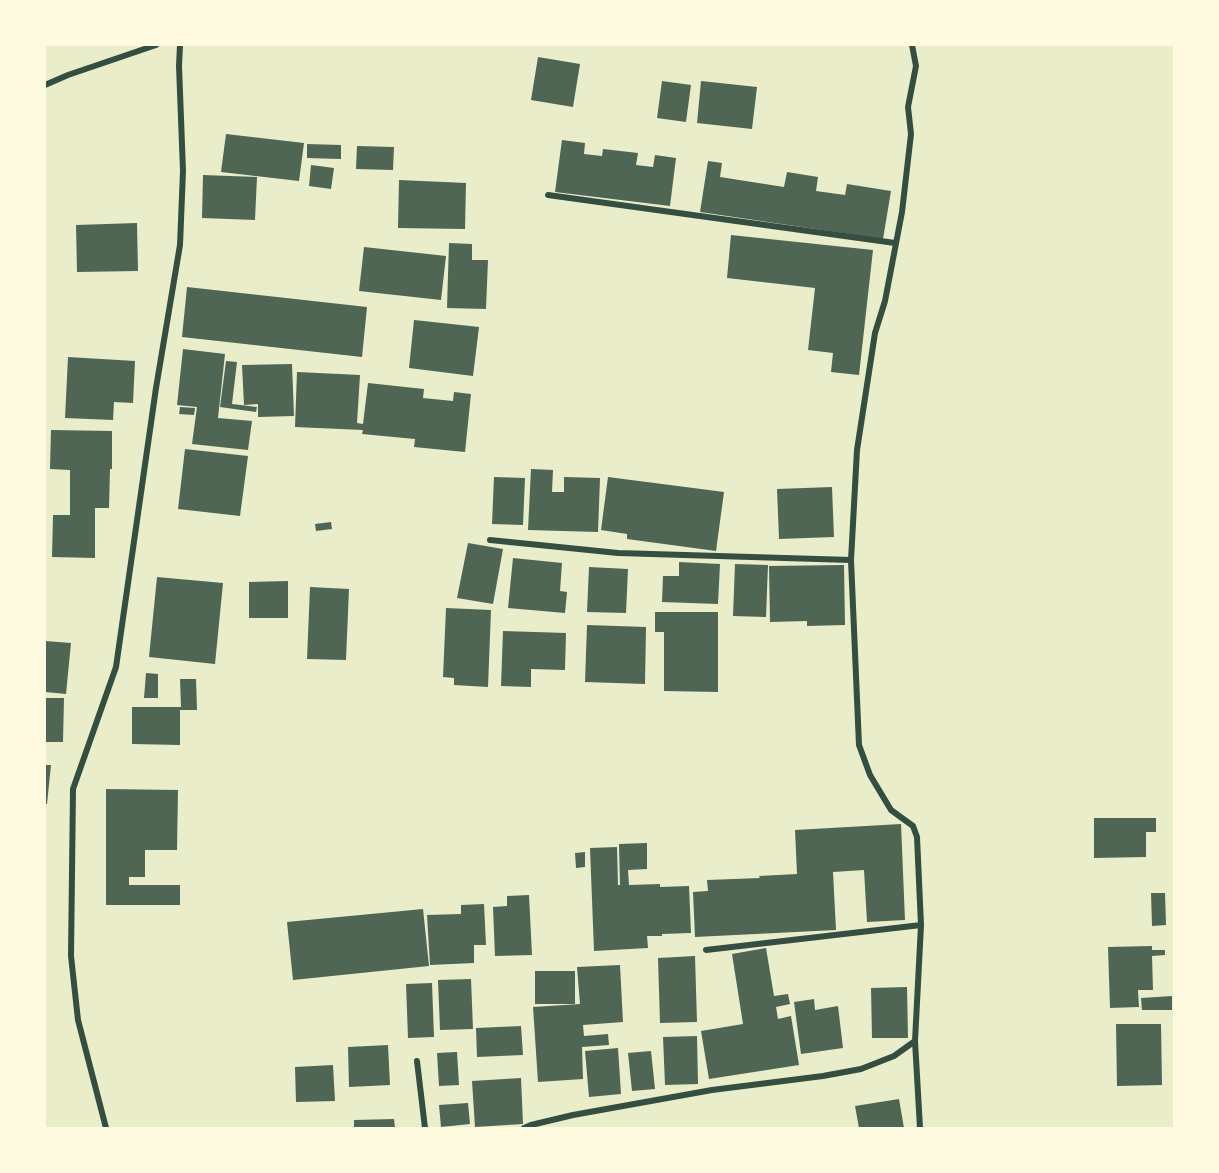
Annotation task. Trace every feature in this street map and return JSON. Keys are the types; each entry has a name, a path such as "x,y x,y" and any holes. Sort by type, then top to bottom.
{"street":[{"path":"45,85 156,45"},
{"path":"106,1128 78,1020 71,956 73,789 116,667 156,388 180,245 183,171 178,66 180,45"},
{"path":"912,45 916,66 908,107 912,134 902,212 885,301 875,333 857,450 851,560 859,745 870,775 891,810 913,826 917,837 921,926 915,1041 920,1128"},
{"path":"548,195 895,243"},
{"path":"490,540 618,554 851,560"},
{"path":"706,950 921,926"},
{"path":"524,1128 573,1115 712,1090 861,1069 894,1056 915,1041"},
{"path":"417,1061 425,1128"}],"building":[{"path":"538,57 580,64 573,107 531,100"},
{"path":"662,81 691,85 686,122 657,118"},
{"path":"701,81 757,87 752,129 697,123"},
{"path":"226,134 304,143 299,181 221,172"},
{"path":"562,140 585,143 584,154 602,156 603,149 638,153 636,165 653,167 655,155 676,158 670,206 555,192"},
{"path":"307,144 341,145 341,159 307,158"},
{"path":"357,146 394,147 393,170 356,169"},
{"path":"708,161 722,163 720,177 784,187 787,172 818,177 816,191 845,195 847,184 891,191 883,239 700,212"},
{"path":"311,165 334,168 331,189 309,186"},
{"path":"203,175 257,177 255,220 202,218"},
{"path":"399,180 466,183 465,229 398,228"},
{"path":"137,223 138,271 77,272 76,225"},
{"path":"731,235 873,250 859,375 831,372 833,353 808,350 815,288 727,278"},
{"path":"449,243 472,244 472,260 488,260 486,309 447,308"},
{"path":"364,247 446,256 441,300 359,291"},
{"path":"187,287 367,307 362,357 182,337"},
{"path":"414,320 479,327 473,376 409,368"},
{"path":"183,349 225,354 218,418 252,421 248,450 192,444 197,407 177,405"},
{"path":"68,357 135,361 133,403 114,402 113,420 65,418"},
{"path":"226,361 237,362 232,404 257,407 256,412 220,407"},
{"path":"292,364 294,416 258,417 258,404 244,405 242,365"},
{"path":"297,372 360,375 357,423 363,424 368,383 424,389 423,398 453,401 454,392 471,394 465,452 414,447 415,439 362,434 363,430 295,427"},
{"path":"180,407 195,408 194,415 179,414"},
{"path":"51,430 112,431 109,508 95,508 95,558 52,557 53,515 70,515 70,470 50,469"},
{"path":"185,449 248,456 240,516 178,509"},
{"path":"531,469 553,470 552,492 564,492 564,477 600,478 598,532 528,530"},
{"path":"494,477 525,478 523,525 492,524"},
{"path":"608,477 724,492 716,551 627,539 627,534 601,530"},
{"path":"832,487 834,537 779,539 777,489"},
{"path":"331,522 332,529 316,531 315,524"},
{"path":"468,543 503,549 493,604 457,598"},
{"path":"513,558 562,563 560,591 567,592 565,613 508,608"},
{"path":"679,562 720,564 718,604 662,602 663,576 679,576"},
{"path":"735,564 768,565 766,617 733,616"},
{"path":"844,565 845,625 807,626 807,621 770,622 769,566"},
{"path":"589,567 628,569 626,613 587,612"},
{"path":"157,577 223,583 215,664 149,657"},
{"path":"288,581 288,618 249,618 249,582"},
{"path":"310,587 349,589 346,660 307,659"},
{"path":"446,608 491,610 488,687 454,685 454,678 443,677"},
{"path":"655,612 718,612 718,692 664,691 664,632 655,632"},
{"path":"587,625 646,627 645,684 585,682"},
{"path":"503,631 566,633 565,670 531,669 531,687 501,686"},
{"path":"45,641 71,643 66,694 45,692"},
{"path":"146,673 158,674 158,698 144,698"},
{"path":"180,679 196,679 197,710 180,710 180,745 132,744 132,707 181,707"},
{"path":"45,698 64,698 63,742 45,742"},
{"path":"45,765 51,765 47,804 45,804"},
{"path":"106,789 178,790 177,850 145,850 145,877 129,877 129,885 180,885 180,905 106,905"},
{"path":"1094,818 1156,818 1156,832 1146,832 1146,857 1094,858"},
{"path":"901,824 905,920 867,922 864,870 833,872 836,930 695,937 693,892 708,891 707,880 797,874 795,830"},
{"path":"647,843 647,869 628,870 629,885 689,886 691,933 647,936 648,948 594,951 590,848 617,847 618,885 620,885 619,844"},
{"path":"585,852 585,867 576,868 575,853"},
{"path":"1151,893 1165,893 1166,925 1152,926"},
{"path":"529,895 532,955 495,956 493,907 507,906 507,896"},
{"path":"484,904 486,945 474,945 474,963 430,965 427,915 461,914 461,905"},
{"path":"423,909 429,966 293,980 287,922"},
{"path":"1152,946 1152,950 1165,950 1165,955 1152,956 1153,990 1138,990 1139,1007 1110,1008 1108,947"},
{"path":"766,948 774,996 788,994 790,1004 776,1007 778,1019 791,1016 799,1065 709,1079 701,1031 743,1024 732,954"},
{"path":"695,956 697,1022 660,1023 658,958"},
{"path":"620,965 623,1022 583,1025 584,1036 608,1034 609,1045 582,1047 583,1079 538,1082 533,1007 580,1004 577,967"},
{"path":"535,971 575,971 575,1004 535,1004"},
{"path":"471,979 473,1029 440,1030 438,980"},
{"path":"432,983 434,1037 408,1038 406,984"},
{"path":"907,987 908,1038 872,1038 871,988"},
{"path":"1172,996 1172,1010 1142,1010 1141,998"},
{"path":"814,999 815,1010 838,1006 843,1048 801,1054 794,1002"},
{"path":"1116,1024 1161,1024 1162,1085 1117,1086"},
{"path":"521,1026 523,1055 477,1057 476,1028"},
{"path":"697,1036 698,1084 665,1085 663,1037"},
{"path":"388,1045 390,1085 349,1087 348,1047"},
{"path":"618,1048 621,1094 589,1097 585,1051"},
{"path":"651,1051 655,1089 632,1091 628,1053"},
{"path":"457,1052 459,1085 439,1086 437,1053"},
{"path":"333,1065 335,1101 296,1102 295,1067"},
{"path":"521,1078 523,1124 475,1127 472,1081"},
{"path":"899,1099 904,1128 859,1128 855,1106"},
{"path":"468,1103 470,1124 441,1127 439,1105"},
{"path":"394,1119 395,1128 354,1128 354,1120"}]}
